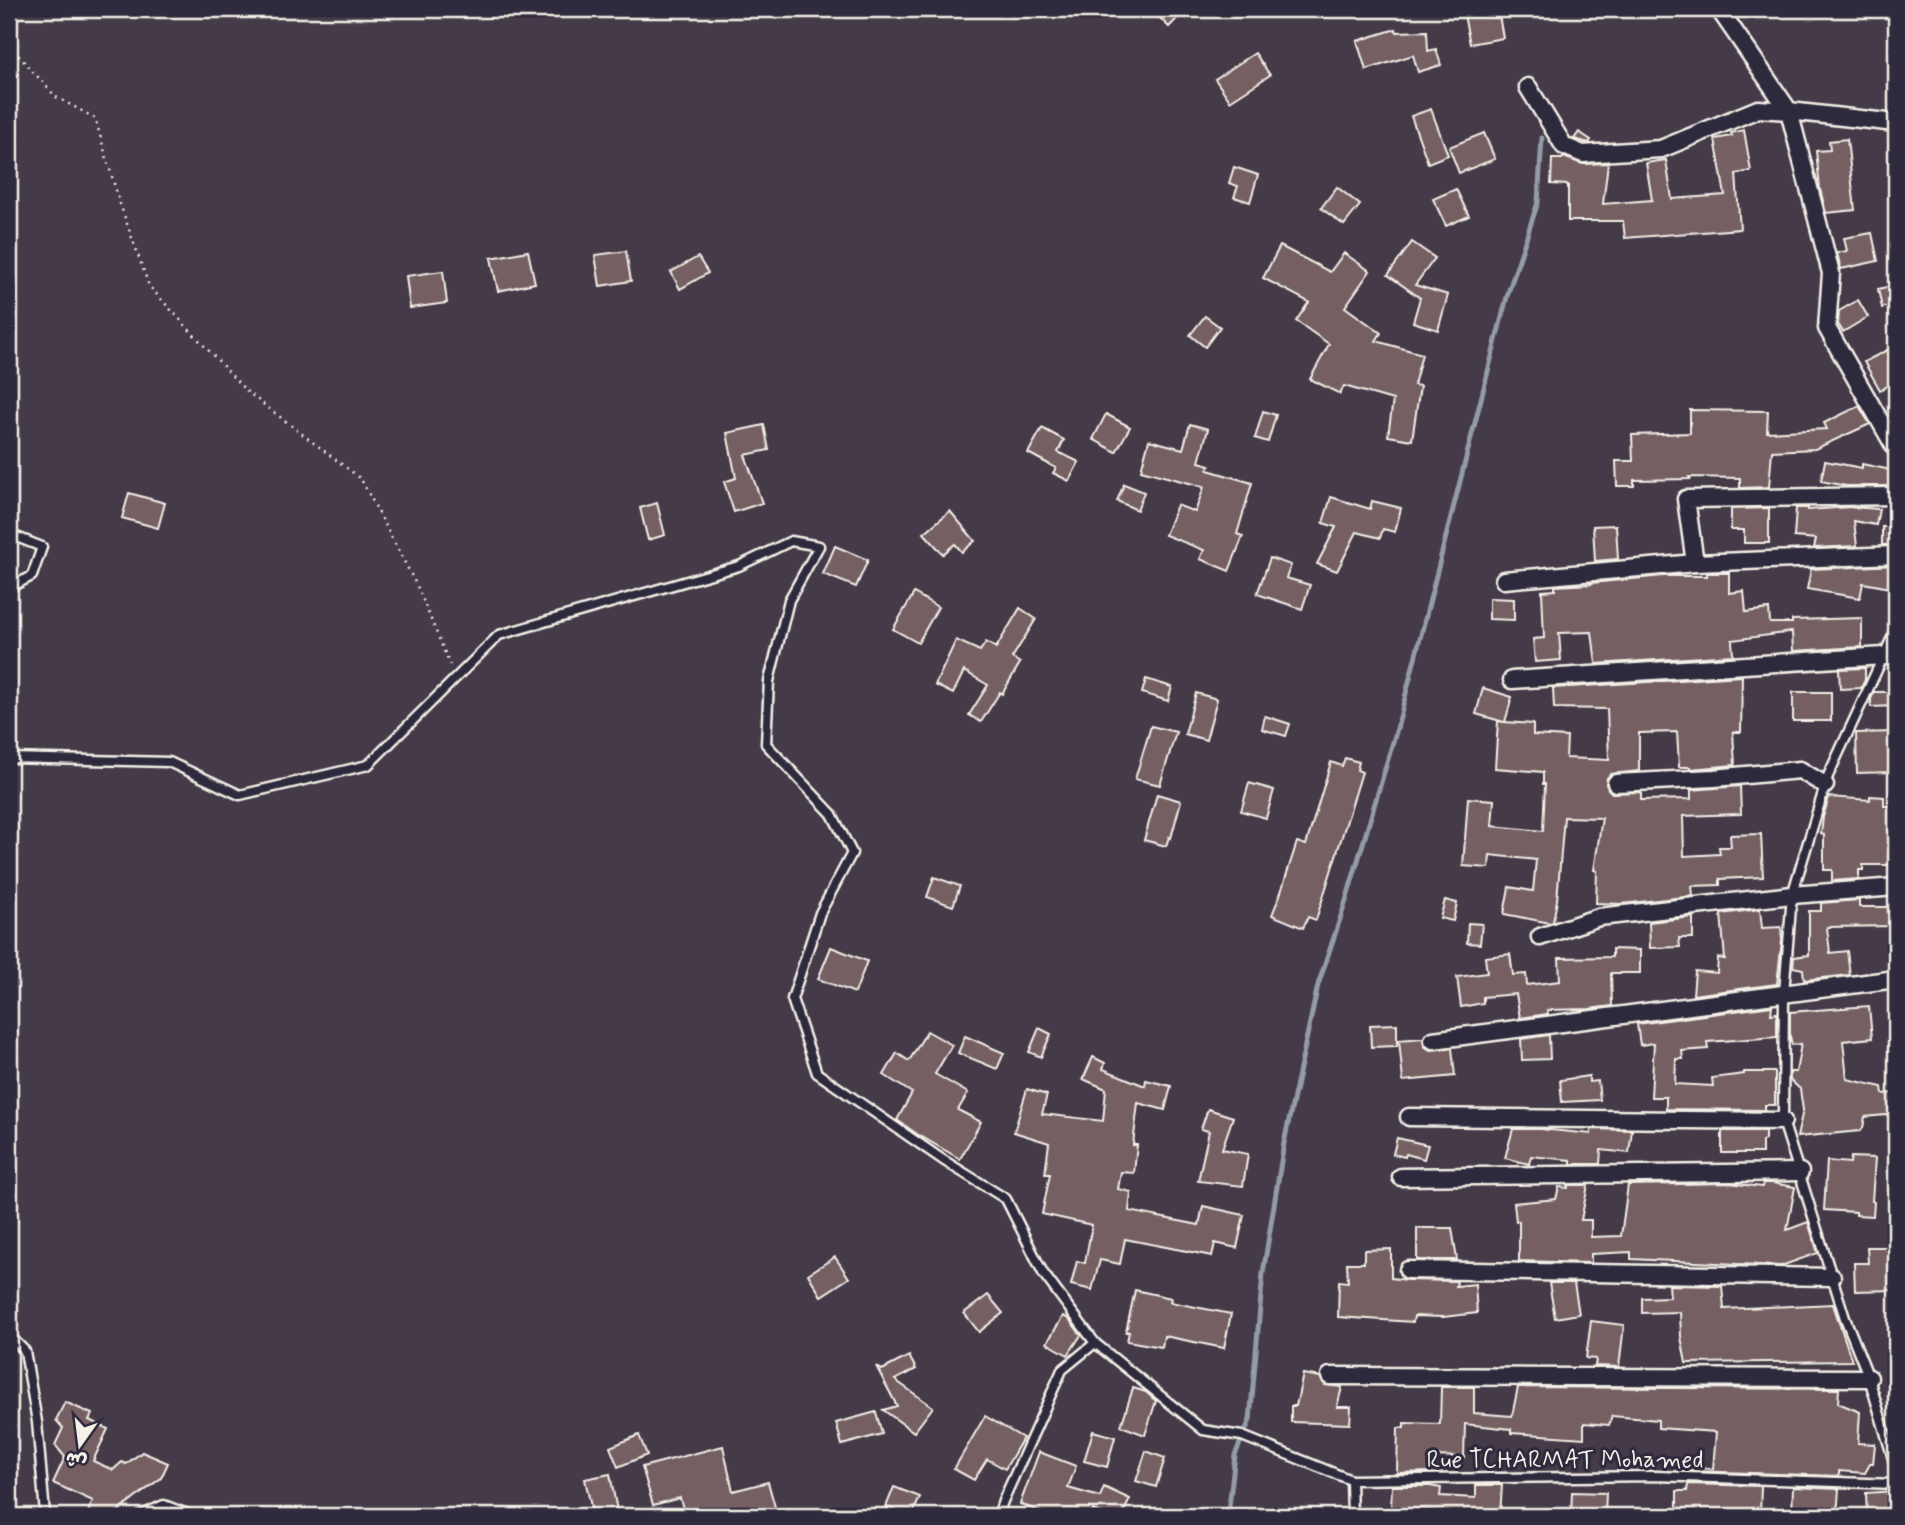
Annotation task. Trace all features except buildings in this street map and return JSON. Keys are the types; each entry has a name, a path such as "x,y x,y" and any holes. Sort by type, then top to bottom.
{"street":[{"path":"1719,9 1789,111 1831,273 1827,328 1896,449"},
{"path":"1528,87 1564,146 1583,154 1661,149 1758,109 1896,123"},
{"path":"1695,563 1686,499 1896,496"},
{"path":"1504,580 1695,563 1896,555"},
{"path":"1512,680 1884,656"},
{"path":"1616,783 1714,778 1800,769 1825,785"},
{"path":"1539,937 1599,917 1792,895 1896,887"},
{"path":"1433,1040 1896,979"},
{"path":"1409,1116 1783,1121"},
{"path":"1401,1177 1800,1172"},
{"path":"1408,1270 1832,1277"},
{"path":"1331,1376 1868,1378"}],"lane":[{"path":"9,534 42,547 32,576 9,588"},
{"name":"Rue TCHARMAT Mohamed","path":"456,677 499,635 739,566 791,541 819,546 789,600 769,681 766,744 832,814 852,853 820,914 792,999 817,1073 943,1160 1006,1199 1043,1273 1095,1343 1203,1430 1242,1436 1350,1480 1655,1476 1896,1484"},
{"path":"1896,629 1825,785 1792,895 1784,993 1783,1121 1896,1469"},
{"path":"9,758 169,762 240,795 368,765 456,677"},
{"path":"9,1335 25,1351 48,1516"},
{"path":"998,1516 1062,1370 1095,1343"},
{"path":"1350,1480 1352,1516"},
{"path":"140,1516 164,1505 193,1516"}],"path":[{"path":"9,45 56,97 94,118 149,286 246,391 361,479 417,586 456,677"}],"waterway":[{"path":"1228,1516 1235,1455 1250,1420 1263,1273 1284,1143 1318,985 1398,725 1508,293 1538,202 1542,138"}]}
